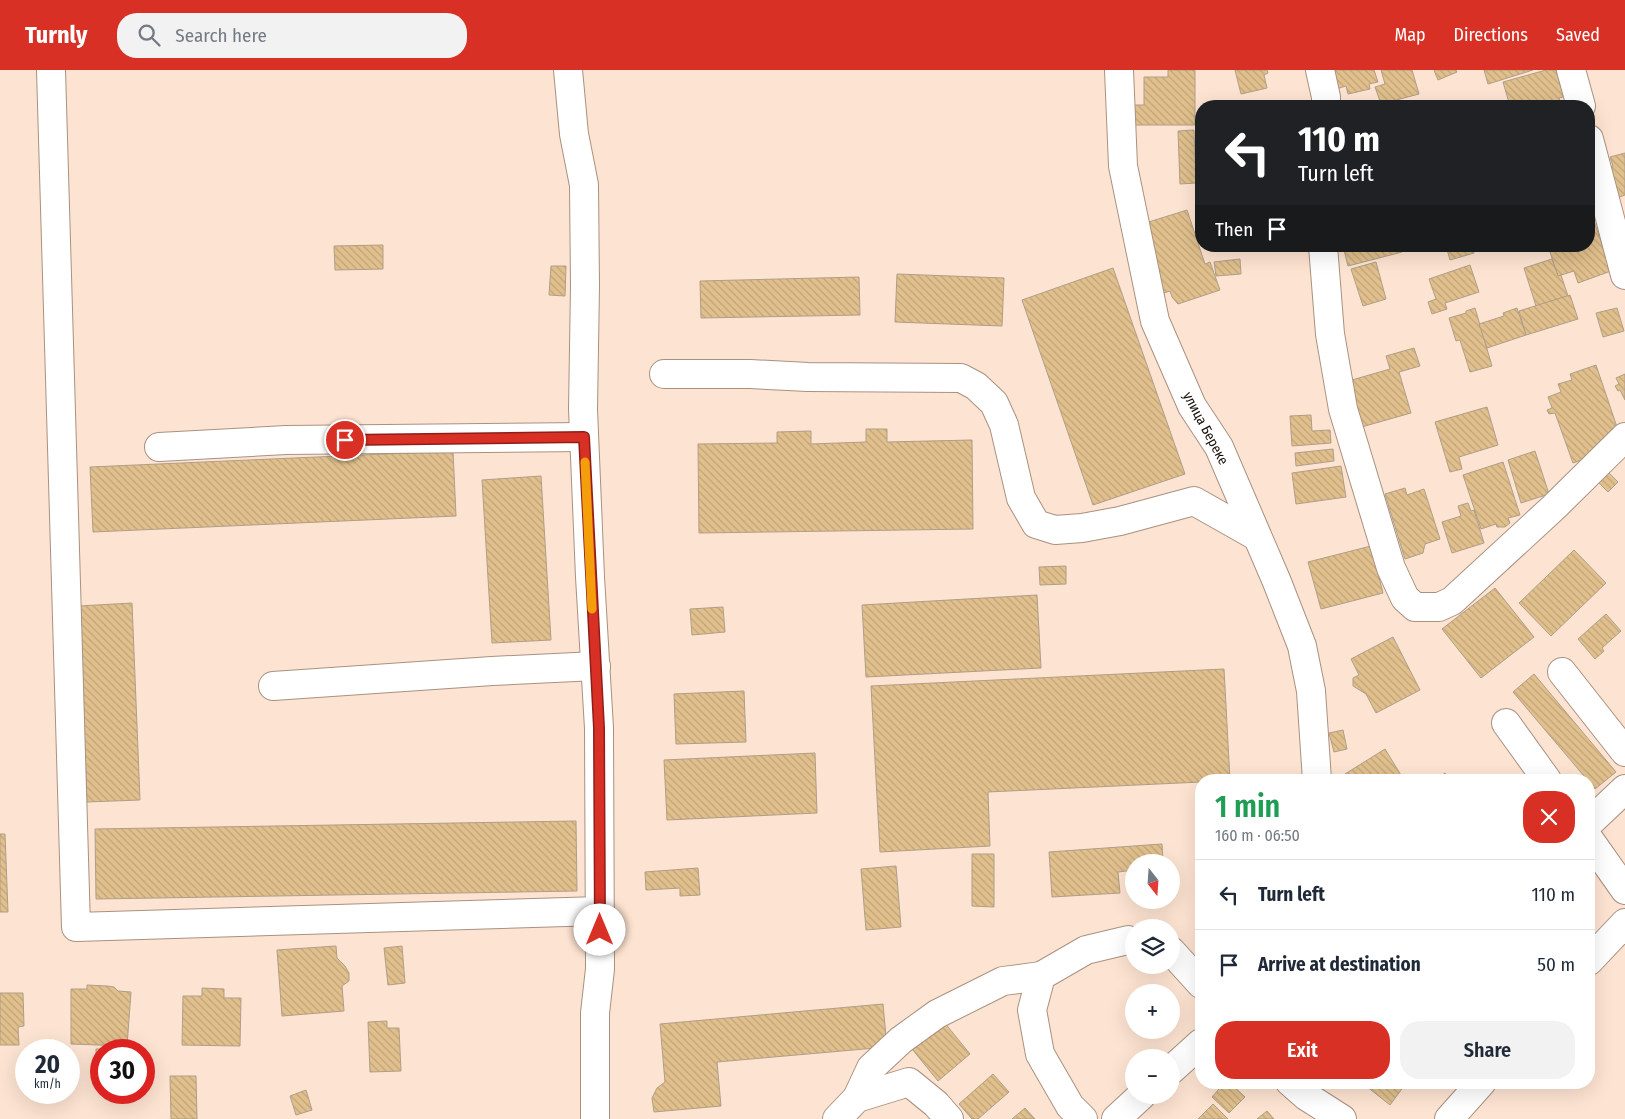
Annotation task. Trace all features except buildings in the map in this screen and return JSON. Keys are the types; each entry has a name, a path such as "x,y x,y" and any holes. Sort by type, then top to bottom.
{"street":[{"path":"51,70 76,927 600,911"},
{"path":"568,70 574,134 584,185 584,437 599,728 600,969 595,1013 595,1119"},
{"name":"улица Береке","path":"1119,70 1123,166 1155,322 1192,406 1219,447 1277,582 1302,646 1311,691 1317,774"},
{"path":"1320,70 1326,100"},
{"path":"1571,70 1578,100"},
{"path":"1595,162 1625,275"},
{"path":"1323,252 1330,334 1343,409 1391,568 1406,598 1415,607 1439,607 1452,601 1500,558 1625,437"},
{"path":"664,374 750,374 808,378 961,378 976,386 994,403 1004,425 1021,498 1036,524 1055,530 1082,528 1120,521 1194,501 1256,536"},
{"path":"159,447 286,440 584,437"},
{"path":"273,686 473,672 596,666"},
{"path":"1562,672 1625,752"},
{"path":"1506,723 1543,774"},
{"path":"1595,816 1625,789"},
{"path":"1595,848 1625,890"},
{"path":"1595,955 1625,923"},
{"path":"837,1119 857,1098 872,1068 901,1040 938,1014 1003,981 1042,976 1086,950 1125,941"},
{"path":"1180,961 1195,977"},
{"path":"1042,976 1032,1010 1040,1054 1070,1106 1083,1119"},
{"path":"1180,1062 1195,1048"},
{"path":"857,1098 909,1082 936,1104 949,1119"},
{"path":"1298,1089 1342,1119"},
{"path":"1449,1119 1476,1089"},
{"path":"1116,1119 1132,1104"}],"slow traffic":[{"path":"585,462 592,609"}],"route":[{"path":"345,440 584,437 599,728 600,930"}]}
